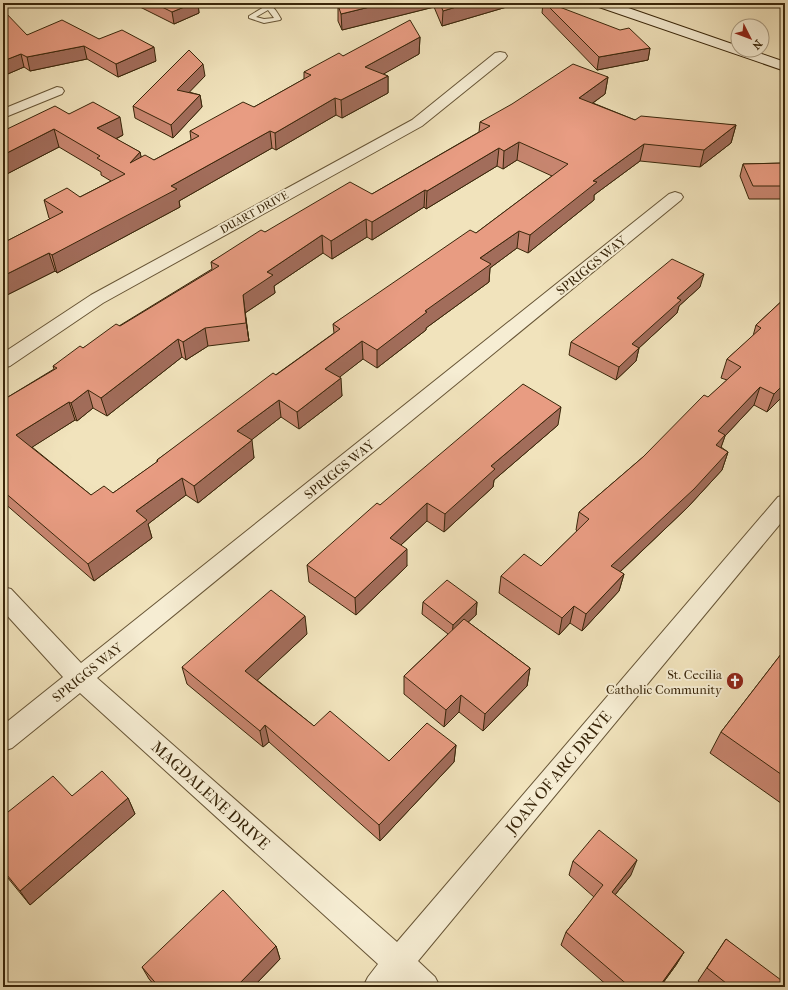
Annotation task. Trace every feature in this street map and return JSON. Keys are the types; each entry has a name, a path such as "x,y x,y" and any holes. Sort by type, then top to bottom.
{"street":[{"path":"601,3 783,64"},
{"name":"DUART DRIVE","path":"3,362 97,299 417,123 500,56"},
{"path":"3,114 57,91"},
{"name":"SPRIGGS WAY","path":"3,740 675,197"},
{"name":"JOAN OF ARC DRIVE","path":"378,987 785,503"},
{"name":"MAGDALENE DRIVE","path":"3,596 80,678 425,987"}],"building":[{"path":"154,3 194,3 172,12"},
{"path":"342,3 386,3 341,14 338,5"},
{"path":"440,3 469,3 443,11"},
{"path":"545,3 549,3 620,30 629,28 650,48 599,57"},
{"path":"3,10 27,35 62,20 99,39 122,30 154,47 116,64 84,46 27,57 21,54 3,61"},
{"path":"410,20 420,37 365,67 388,76 341,100 335,98 275,133 270,131 171,186 177,189 52,255 49,253 3,276 3,243 63,212 44,200 67,188 80,197 125,174 97,158 100,156 54,129 3,155 3,131 55,106 69,114 93,102 120,117 97,128 140,152 130,163 145,155 154,160 199,136 190,131 243,102 254,107 311,75 304,72 339,53 343,56"},
{"path":"189,50 203,64 177,90 200,95 171,125 133,106"},
{"path":"573,64 608,77 579,98 635,120 641,116 736,125 704,150 644,144 593,181 597,182 530,235 519,231 480,258 491,264 425,311 427,312 377,350 362,341 325,369 341,378 297,412 279,400 237,431 252,440 194,486 182,478 136,511 147,520 88,564 3,491 3,400 57,368 53,366 80,346 83,348 116,324 120,326 219,266 211,262 261,230 265,232 350,182 372,194 490,126 480,122 512,104","holes":["519,142 568,164 476,233 470,230 333,324 340,329 276,375 273,373 157,460 158,461 113,493 104,486 91,495 16,435 69,402 71,403 88,390 101,398 178,339 183,342 205,328 246,323 243,295 273,275 267,272 322,235 331,241 366,219 372,222 499,148 504,151"]},
{"path":"785,163 785,186 753,186 743,164"},
{"path":"672,259 704,274 677,298 681,300 632,344 639,348 619,367 571,342"},
{"path":"785,298 785,383 774,394 760,387 718,431 725,435 716,445 728,452 694,489 611,566 624,574 586,614 574,606 562,618 501,576 524,554 541,566 589,519 579,512 643,457 704,395 708,397 741,367 727,359 761,328 756,325"},
{"path":"523,384 561,407 491,466 495,469 445,514 427,503 390,538 407,549 355,598 307,565 377,503 380,505"},
{"path":"447,580 477,602 453,625 423,602"},
{"path":"271,590 305,616 245,671 314,726 330,711 389,761 427,723 456,745 379,825 265,725 260,731 182,667"},
{"path":"464,619 530,668 485,714 461,695 446,710 404,676"},
{"path":"785,649 785,777 721,732"},
{"path":"102,771 128,798 20,891 3,870 3,816 53,776 72,796"},
{"path":"599,830 637,860 612,892 684,952 659,987 630,987 566,932 603,885 573,861"},
{"path":"223,890 276,946 236,987 159,987 142,967"},
{"path":"726,939 785,983 785,987 731,987 707,968"}],"place":[{"name":"St. Cecilia Catholic Community","path":"735,681"}]}
